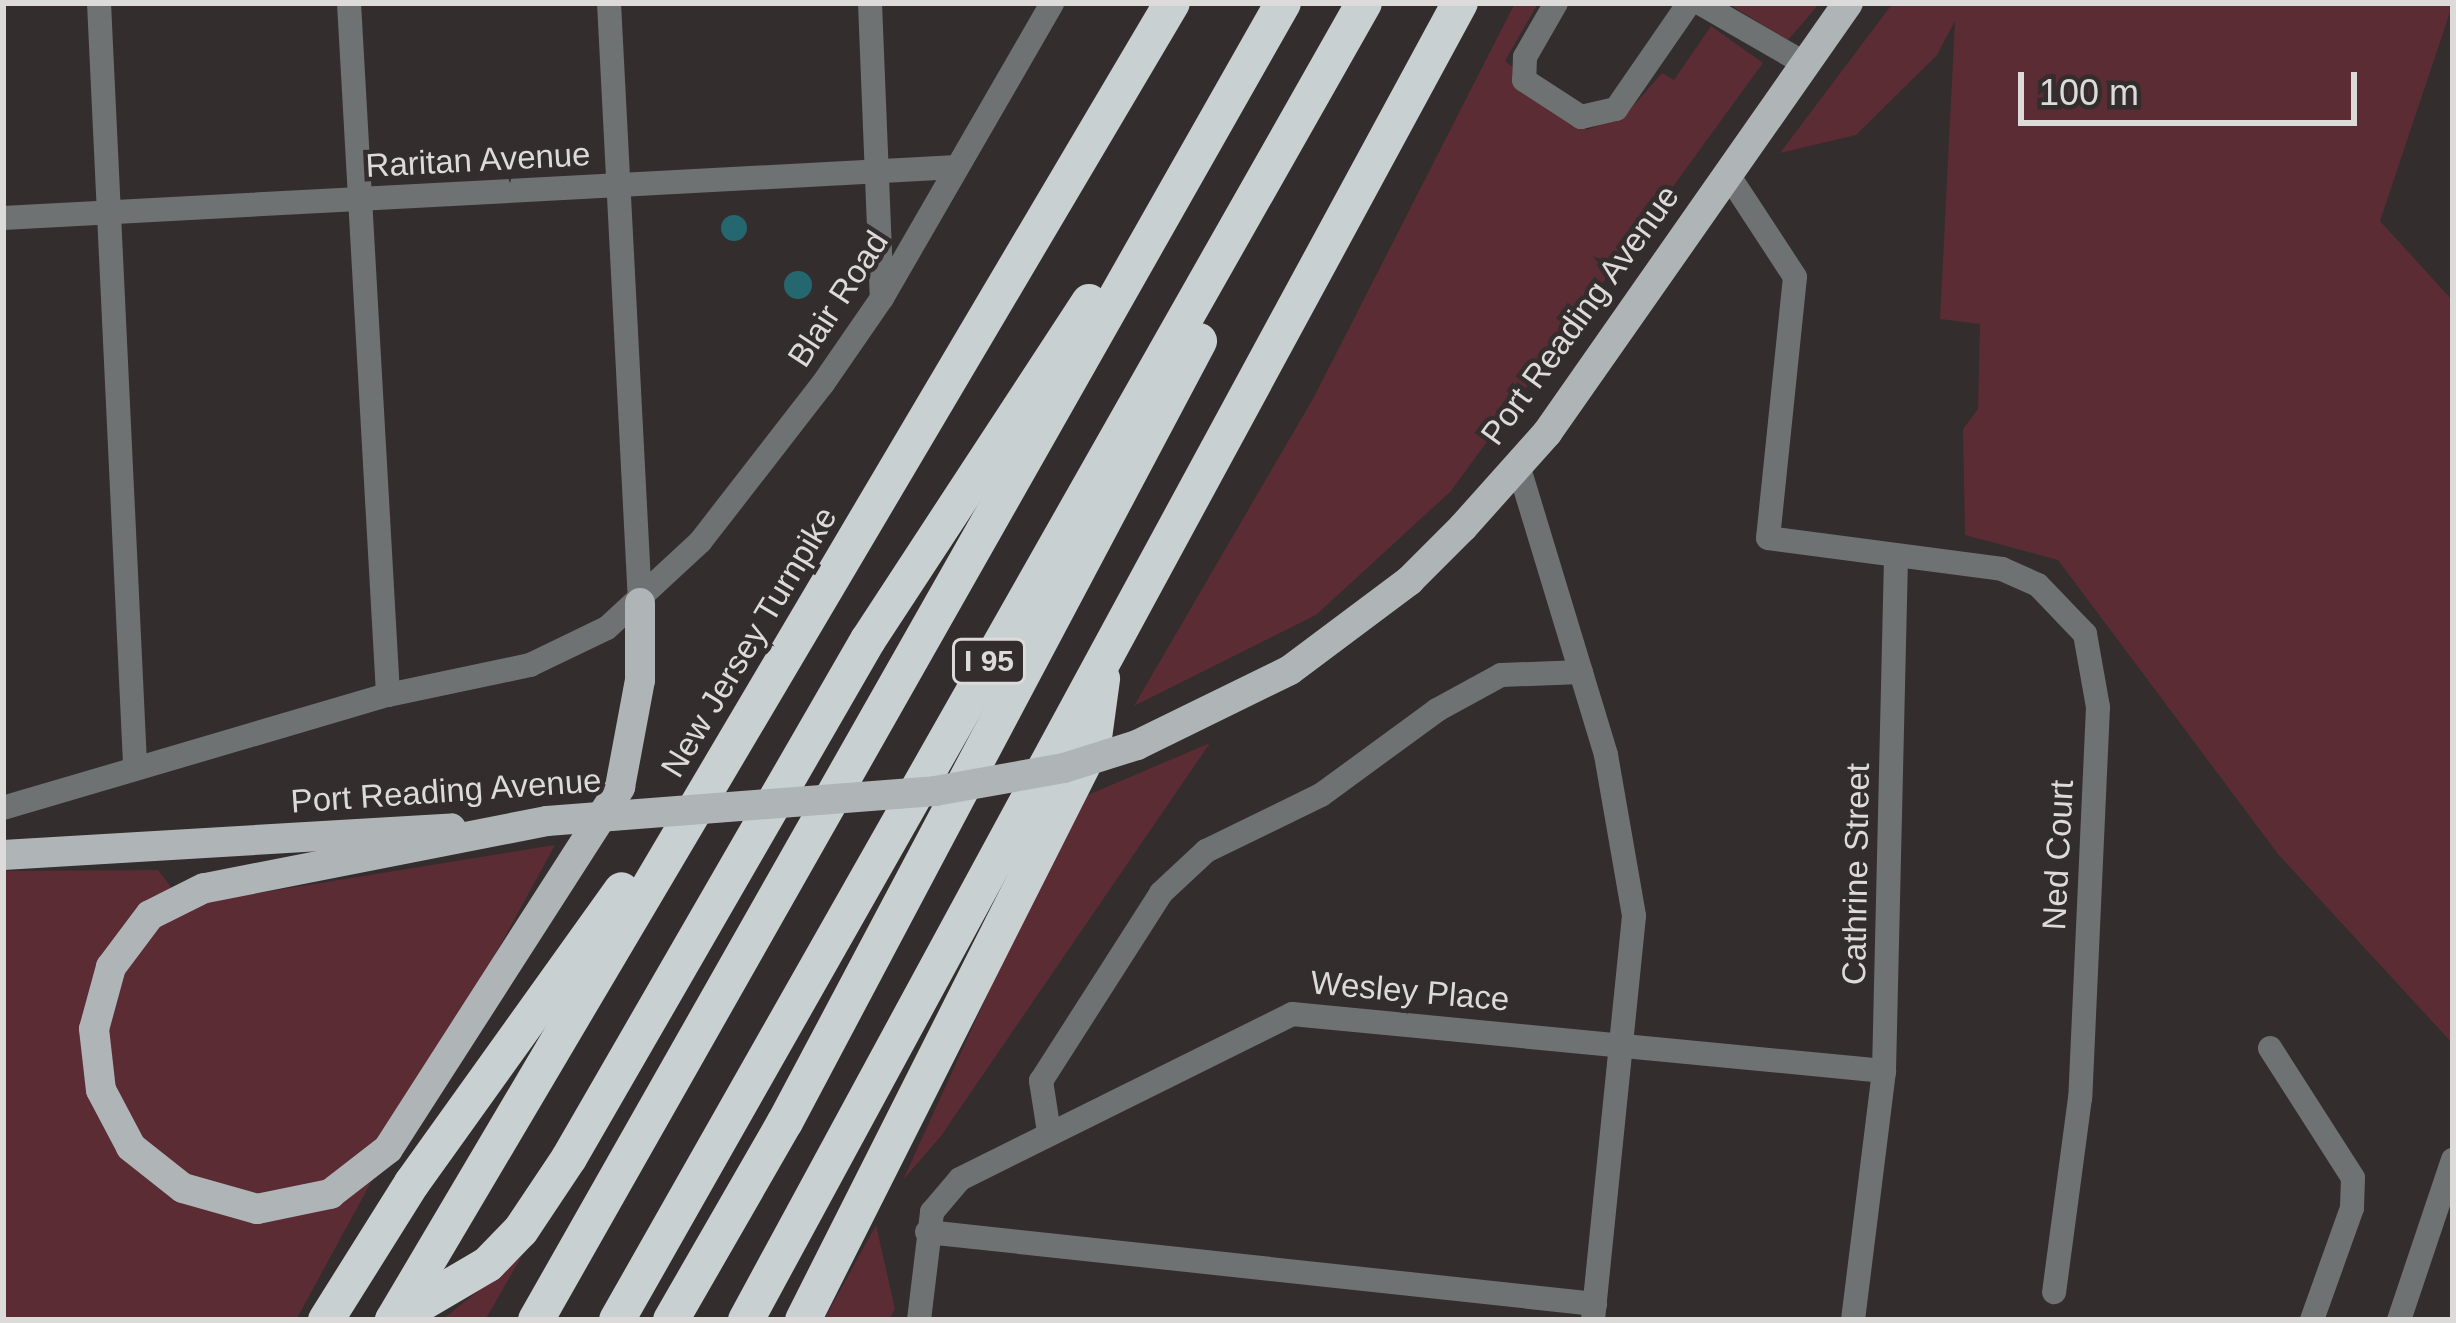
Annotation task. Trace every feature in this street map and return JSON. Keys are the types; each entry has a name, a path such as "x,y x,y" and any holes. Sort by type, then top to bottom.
{"highway":[{"name":"New Jersey Turnpike","path":"393,1320 1172,3"},
{"name":"I 95","path":"536,1320 1283,3"},
{"path":"671,1320 1054,618 1368,3"},
{"name":"I 95","path":"617,1320 1368,3"},
{"path":"746,1320 1460,3"},
{"path":"393,1320 488,1264 521,1231 569,1158 952,503 1212,128"},
{"path":"326,1320 412,1184 788,651"},
{"path":"802,1320 1093,745 1106,655"}],"main road":[{"name":"Port Reading Avenue","path":"3,855 935,791 1064,768 1217,712 1349,630 1409,580 1518,465 1848,3"},
{"path":"547,821 204,888 150,915 111,967 94,1029 101,1090 131,1147 183,1188 257,1209 331,1193 388,1149 620,787 638,700 640,603"}],"street":[{"path":"99,3 135,764"},
{"path":"349,3 388,695"},
{"path":"3,808 135,764 388,695 530,665 640,603 610,3"},
{"path":"870,3 882,298"},
{"name":"Blair Road","path":"640,603 752,478 882,298 1052,3"},
{"path":"1556,3 1525,57 1524,80 1581,117 1616,109 1689,3"},
{"path":"1700,3 1804,63"},
{"name":"Raritan Avenue","path":"3,218 957,167"},
{"path":"1727,173 1795,277 1768,538 1896,558"},
{"path":"919,1320 927,1232 1594,1312 1634,916 1606,755 1518,465"},
{"name":"Cathrine Street","path":"1852,1320 1884,1071 1896,558"},
{"name":"Ned Court","path":"1896,558 2002,568 2038,585 2084,634 2094,670 2080,1098 2054,1292"},
{"path":"1049,1132 1041,1081 1161,893 1205,851 1321,795 1437,710 1501,675 1581,672"},
{"name":"Wesley Place","path":"927,1232 960,1180 1292,1014 1884,1071"},
{"path":"2270,1048 2353,1178 2352,1208 2312,1320"},
{"path":"2404,1318 2453,1160"}],"shaded area":[{"path":"1515,3 1538,3 1505,61 1587,130 1626,114 1662,73 1674,80 1711,26 1763,63 1451,491 1316,615 1134,706 1314,397"},
{"path":"1727,3 1820,3 1788,40"},
{"path":"1893,3 2453,3 2380,221 2453,301 2453,1044 2278,854 2058,560 1965,535 1963,429 1978,409 1980,324 1940,319 1955,21 1937,55 1856,135 1780,153"},
{"path":"1210,743 941,1136 903,1180 1076,800"},
{"path":"555,845 296,1320 3,1320 3,871 158,870 185,905"},
{"path":"876,1225 895,1309 889,1320 824,1320"},
{"path":"522,1256 485,1320 442,1320 443,1319"}],"water":[{"path":"734,215 747,228 734,241 721,228"},
{"path":"798,271 808,275 812,285 808,295 798,299 788,295 784,285 788,275"}]}
